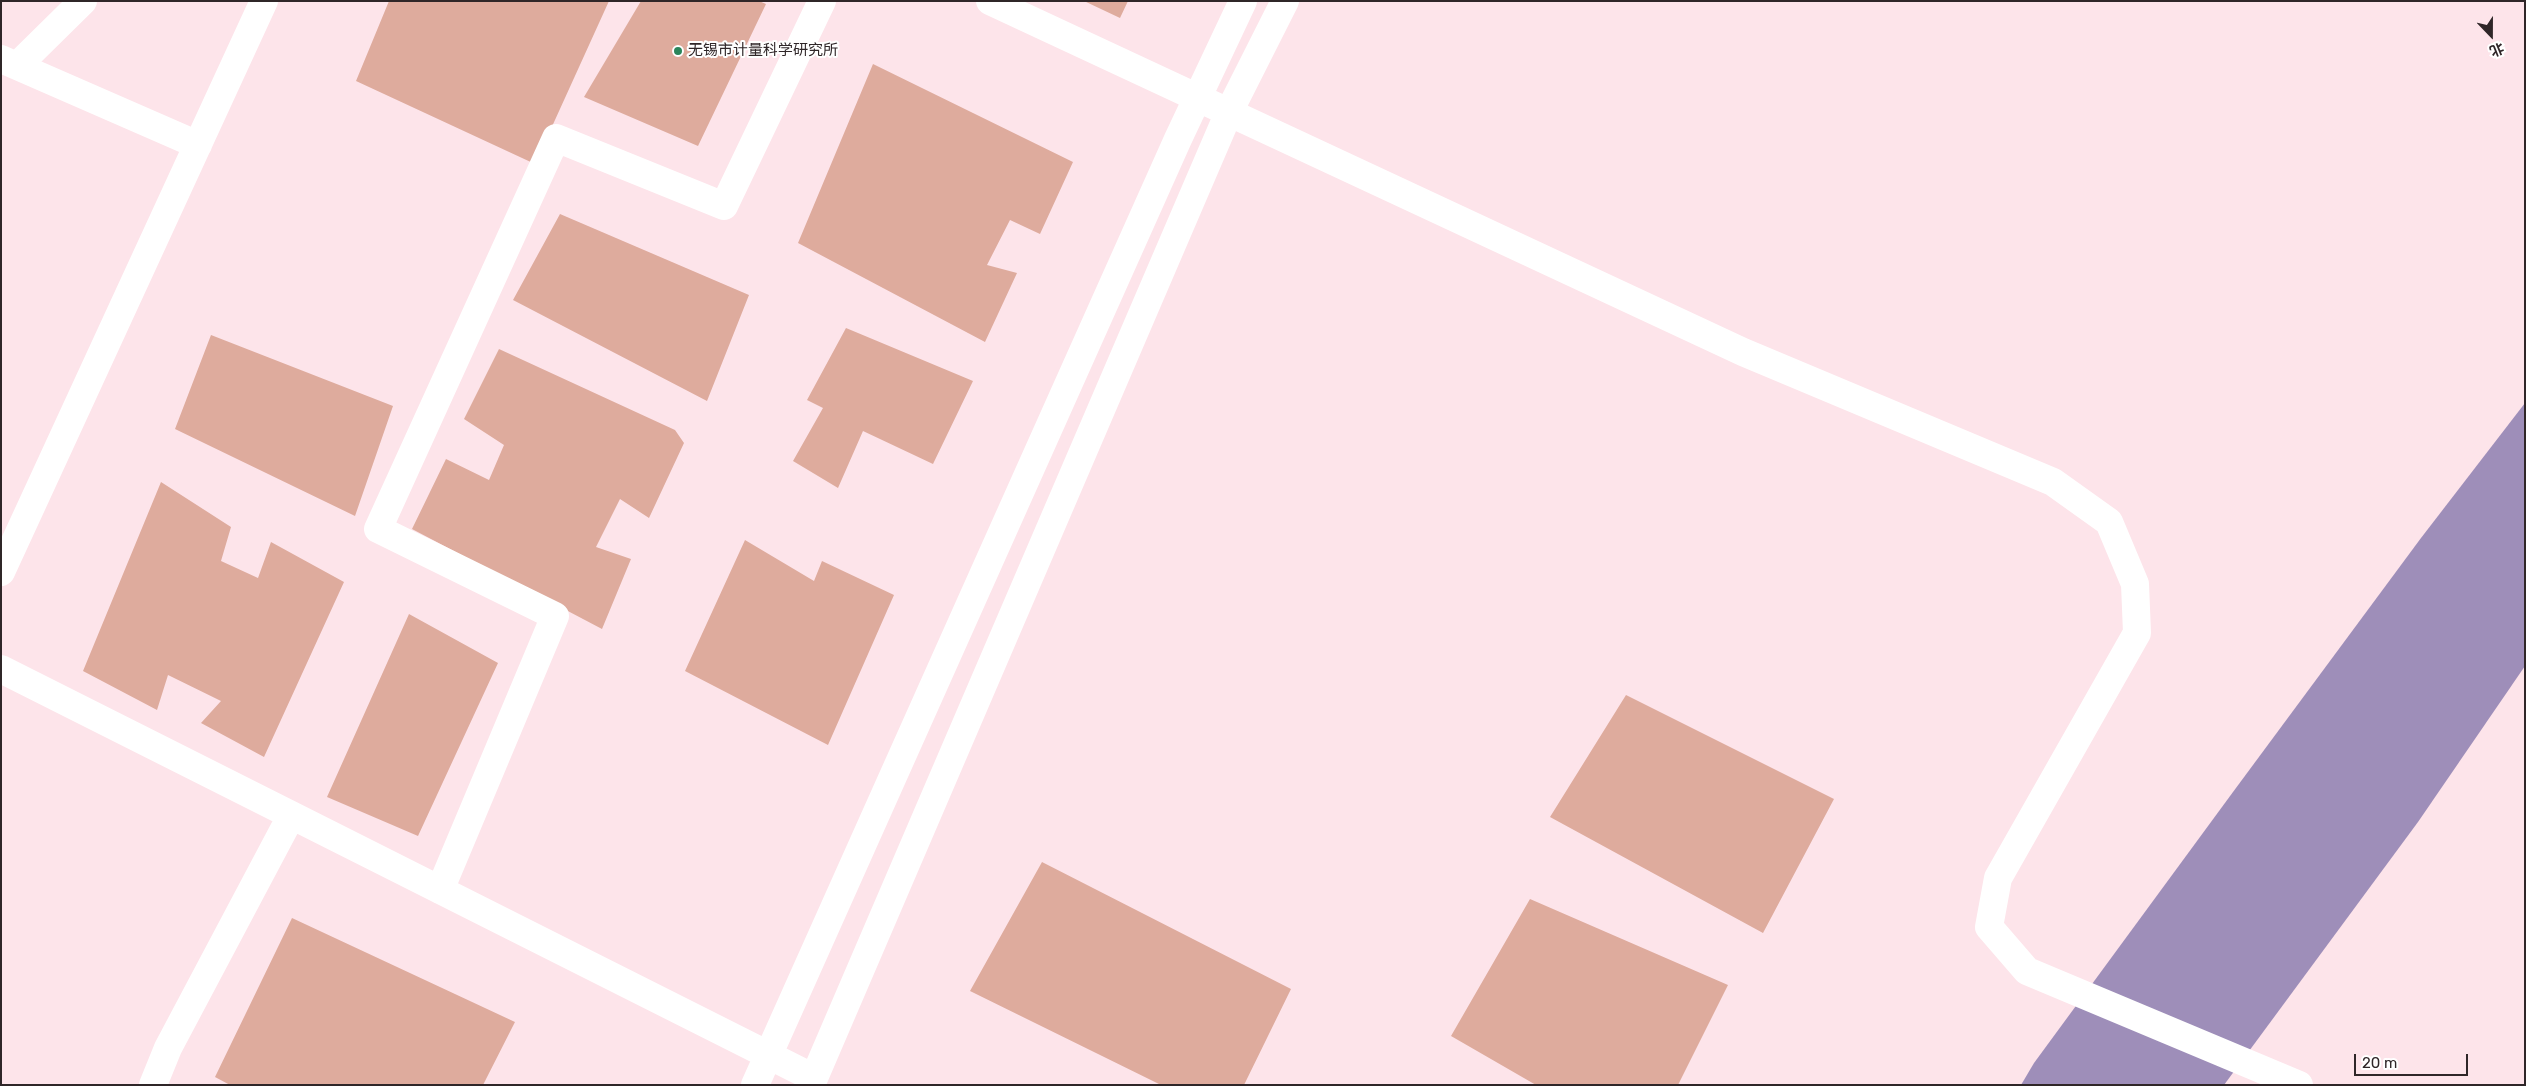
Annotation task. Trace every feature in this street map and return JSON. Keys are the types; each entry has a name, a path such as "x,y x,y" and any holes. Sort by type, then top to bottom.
{"street":[{"path":"83,1 9,63 198,145"},
{"path":"1,572 264,1"},
{"path":"440,890 555,616 378,529 556,138 724,206 822,1"},
{"path":"990,1 1743,352 2053,482 2109,522 2135,584 2137,633 1998,878 1989,927 2027,971 2263,1068 2299,1085"},
{"path":"755,1085 1197,96 1243,1"},
{"path":"1,668 768,1056 812,1081 1228,112 1285,1"},
{"path":"153,1085 168,1048 291,816"}],"shaded area":[{"path":"2525,403 2525,666 2418,822 2224,1085 2021,1085 2034,1063 2233,792 2421,538"}],"building":[{"path":"389,1 609,1 535,164 356,81"},
{"name":"无锡市计量科学研究所","path":"641,1 759,1 766,4 698,146 584,97"},
{"path":"1084,1 1128,1 1120,18"},
{"path":"873,64 1073,162 1040,234 1010,220 987,265 1017,273 985,342 798,243"},
{"path":"560,214 749,295 707,401 513,300"},
{"path":"846,328 973,381 933,464 863,431 838,488 793,461 823,408 807,400"},
{"path":"211,335 393,406 355,516 175,429"},
{"path":"499,349 675,430 684,443 649,518 620,499 596,547 631,559 602,629 412,529 446,459 489,480 504,445 464,419"},
{"path":"161,482 231,527 221,561 258,578 271,542 344,582 264,757 201,723 221,701 168,675 157,710 83,671"},
{"path":"745,540 814,581 822,561 894,595 828,745 685,671"},
{"path":"409,614 498,663 418,836 327,797"},
{"path":"1626,695 1834,799 1763,933 1550,817"},
{"path":"1042,862 1291,989 1244,1085 1161,1085 970,991"},
{"path":"1530,899 1728,985 1678,1085 1536,1085 1451,1036"},
{"path":"292,918 515,1022 483,1085 230,1085 215,1077"}],"place":[{"name":"无锡市计量科学研究所","path":"678,51"}]}
